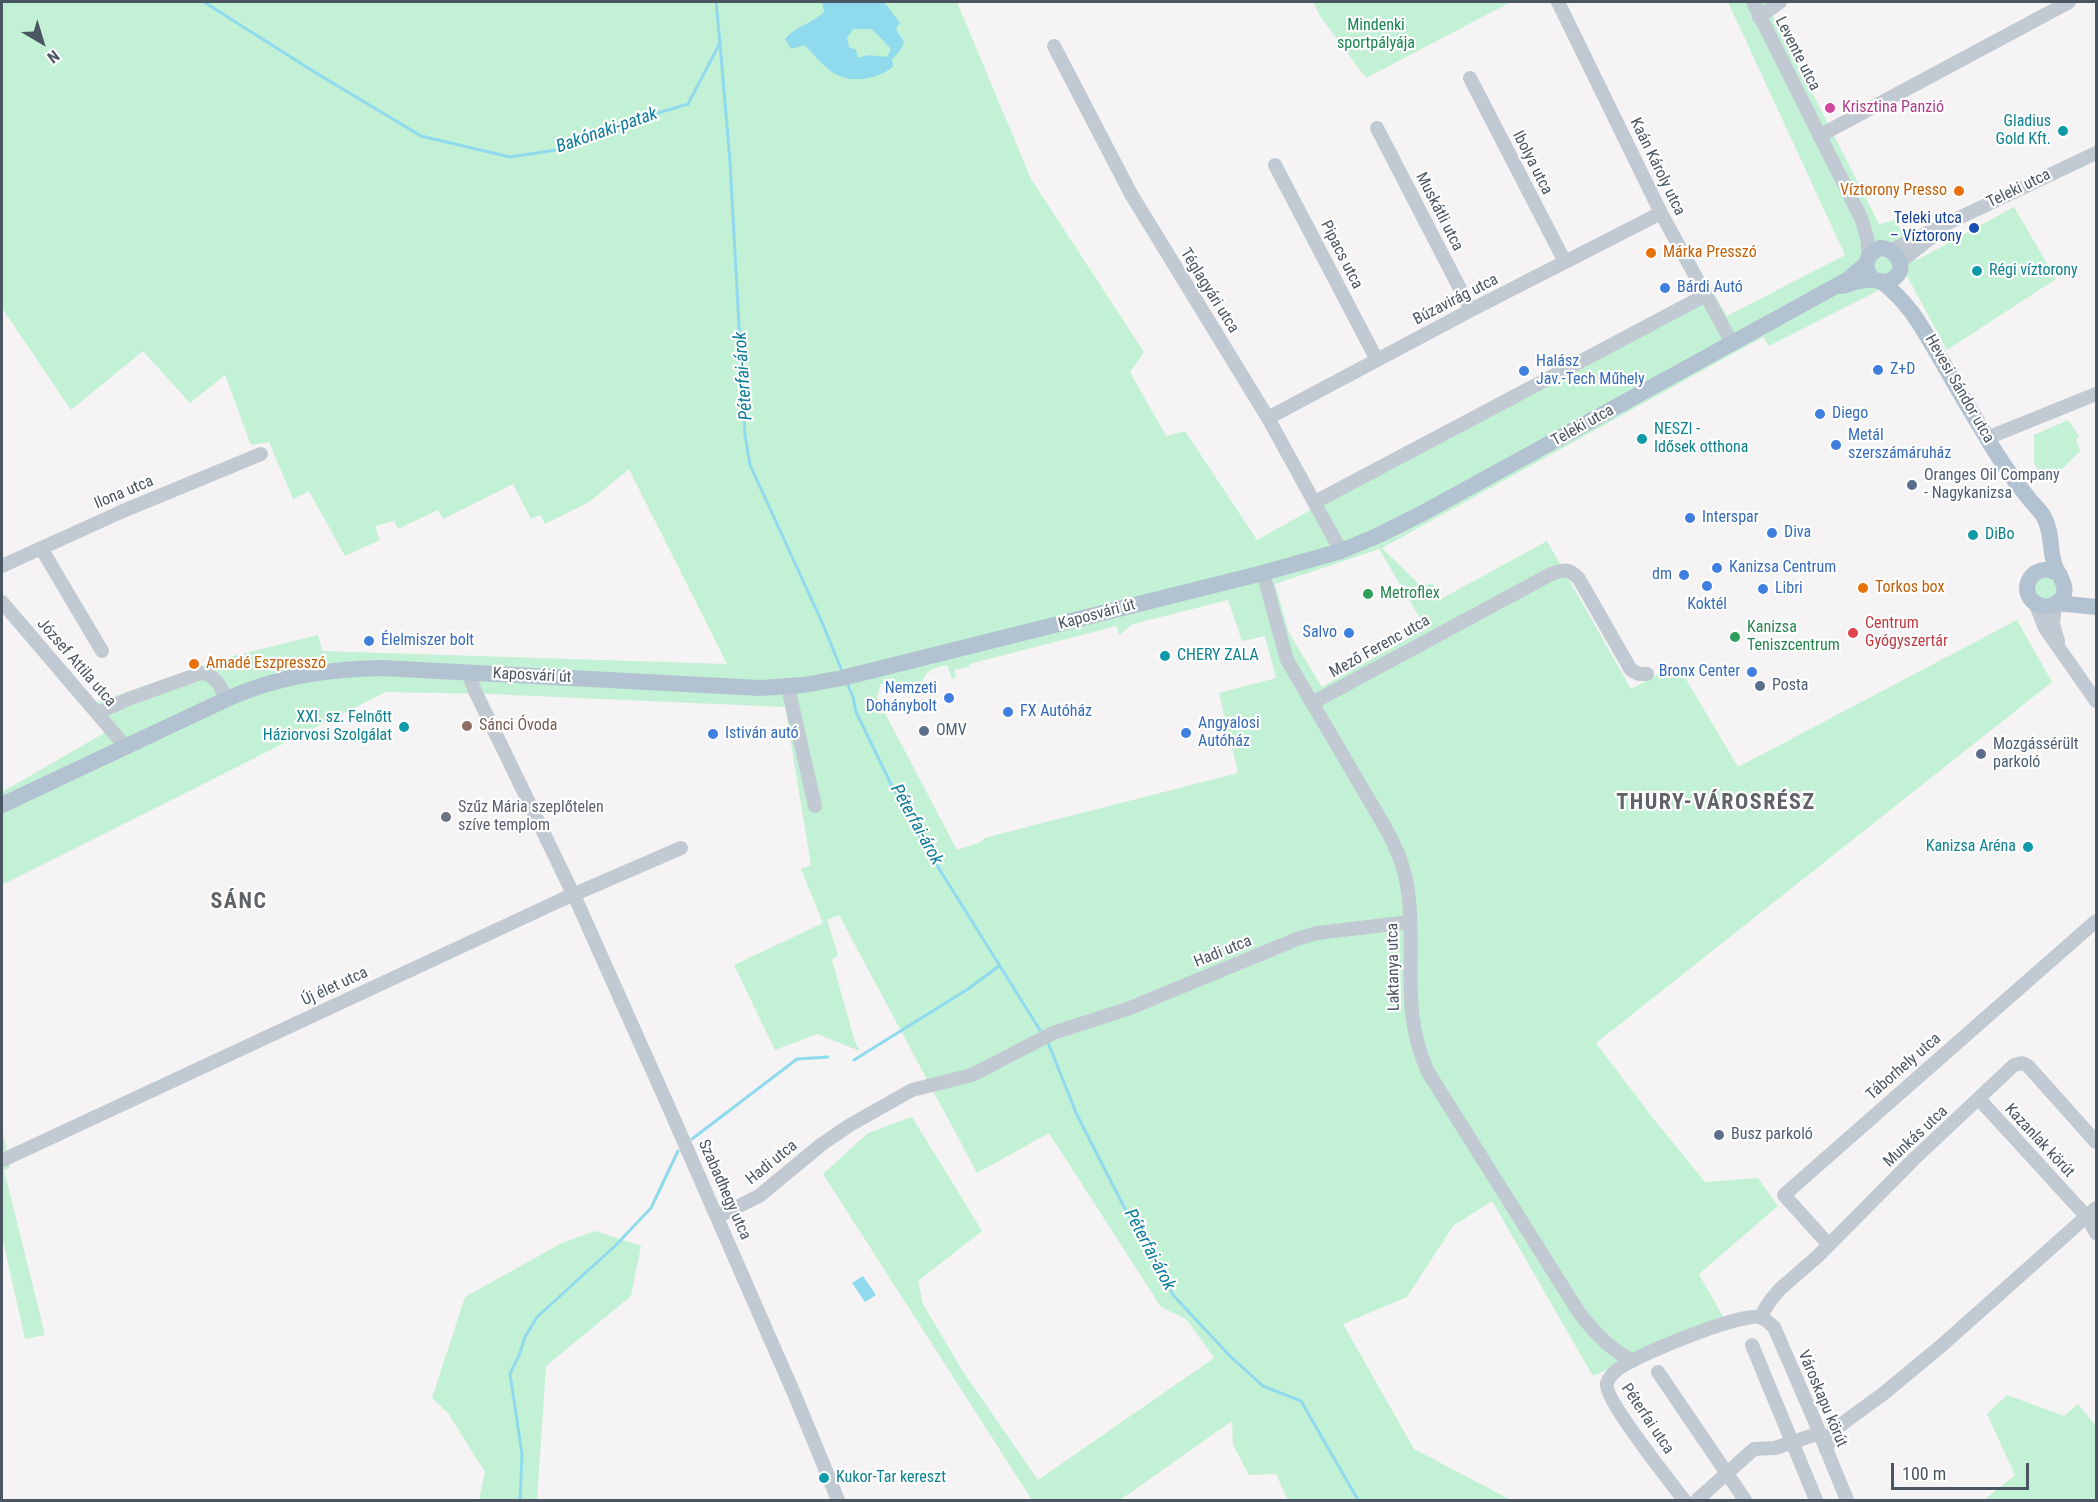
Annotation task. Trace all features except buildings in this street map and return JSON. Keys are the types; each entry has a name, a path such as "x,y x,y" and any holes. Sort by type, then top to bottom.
{"main road":[{"path":"1894,257 1895,278 1872,270 1875,250 1894,257 1916,315"},
{"name":"Teleki utca","path":"1341,551 1421,514 1823,293 1855,282 1872,270"},
{"name":"Hevesi Sándor utca","path":"1872,270 1916,315 1987,438 2031,502 2038,508 2046,522 2054,562 2062,578"},
{"name":"Hevesi Sándor utca","path":"2031,502 2042,541 2040,562 2036,572"},
{"name":"Kaposvári út","path":"2,805 226,699 271,682 302,674 331,670 382,668 732,687 788,687 847,677 1263,573 1341,551"},
{"path":"2097,600 2072,589 2062,578 2048,569 2031,576 2027,587 2035,603 2043,606 2056,604 2097,607"},
{"path":"2056,604 2064,595 2062,578"}],"street":[{"name":"Kaán Károly utca","path":"1558,2 1661,213 1732,343"},
{"name":"Levente utca","path":"1753,2 1861,218 1868,237 1872,270"},
{"path":"1760,17 1780,2"},
{"path":"1820,136 2069,2"},
{"name":"Téglagyári utca","path":"1054,45 1136,203 1269,418 1341,551"},
{"name":"Ibolya utca","path":"1470,78 1565,262"},
{"name":"Muskátli utca","path":"1377,128 1471,310"},
{"name":"Teleki utca","path":"1894,257 1942,227 2044,176 2097,153"},
{"name":"Pipacs utca","path":"1275,165 1377,360"},
{"name":"Búzavirág utca","path":"1269,418 1471,310 1661,213"},
{"name":"Levente utca","path":"1861,218 1894,257"},
{"path":"1315,501 1706,295"},
{"path":"1987,438 2097,394"},
{"name":"Ilona utca","path":"2,566 123,511 261,454"},
{"name":"József Attila utca","path":"41,548 102,651"},
{"name":"Mező Ferenc utca","path":"1312,703 1551,574 1565,569 1579,579 1631,670 1639,674 1647,674"},
{"name":"Laktanya utca","path":"1263,573 1287,660 1394,843 1407,882 1410,922 1410,1007 1418,1047 1428,1072 1590,1328 1611,1347 1633,1361"},
{"name":"József Attila utca","path":"2,602 125,746"},
{"path":"2035,603 2042,624 2097,701"},
{"path":"2056,604 2053,624 2059,646"},
{"name":"Szabadhegy utca","path":"468,672 479,701 573,895 717,1217 838,1500"},
{"path":"98,713 126,700 201,673 210,674 226,699"},
{"path":"788,687 815,806"},
{"name":"Új élet utca","path":"3,1160 573,895 681,848"},
{"name":"Táborhely utca","path":"1829,1245 1784,1195 2097,921"},
{"name":"Hadi utca","path":"717,1217 759,1196 822,1144 892,1101 926,1086 972,1075 1037,1039 1130,1008 1305,936 1410,922"},
{"name":"Munkás utca","path":"1760,1317 1775,1294 1829,1245 1914,1159 2014,1065 2022,1063 2032,1071 2097,1142"},
{"name":"Kazanlak körút","path":"1979,1099 2092,1212 2097,1233"},
{"path":"1826,1450 1831,1435 1841,1425 1941,1346 2092,1212"},
{"path":"1633,1361 1728,1321 1760,1317"},
{"name":"Városkapu körút","path":"1760,1317 1774,1327 1847,1500"},
{"path":"1752,1346 1816,1500"},
{"name":"Péterfai utca","path":"1633,1361 1615,1372 1607,1384 1608,1393 1620,1414 1684,1500"},
{"path":"1658,1372 1745,1500"},
{"path":"1813,1417 1827,1425 1841,1425"},
{"path":"1697,1500 1754,1449 1775,1448 1820,1433"}],"green space":[{"path":"2,2 957,2 1031,179 1144,352 1130,372 1166,436 1185,431 1257,540 1710,287 1727,316 1845,255 1728,2 1766,2 1879,224 1896,220 1917,260 2014,207 2056,279 1947,350 1907,276 1769,346 1763,337 1382,548 1420,585 1433,584 1439,600 1547,541 1631,689 1677,664 1738,767 2017,620 2052,682 1596,1043 1705,1182 1758,1178 1778,1206 1699,1274 1723,1317 1593,1376 1492,1201 1453,1226 1407,1297 1343,1324 1414,1449 1511,1500 1288,1500 1276,1474 1249,1475 1233,1445 1232,1421 1120,1500 1032,1500 823,1174 868,1133 912,1117 982,1231 918,1281 923,1304 962,1370 1038,1480 1214,1358 1187,1320 1161,1307 1049,1133 977,1173 839,915 827,920 838,955 832,960 855,1042 860,1051 817,1034 775,1050 734,965 823,923 801,869 811,865 785,707 489,694 386,692 2,885 2,792 106,732 83,707 225,658 318,635 322,651 727,664 629,469 589,502 545,524 540,515 531,519 513,484 443,519 438,510 398,529 394,521 375,526 380,540 345,556 309,491 293,499 269,442 251,445 225,375 190,403 143,351 71,410 2,308","holes":["1379,549 1427,630 1418,628 1410,633 1409,638 1322,687 1289,633 1275,584","1228,600 1242,641 1265,636 1276,678 1219,693 1238,773 984,838 981,842 957,850 878,700 881,684 886,683 896,687 923,681 929,672 947,665 952,679 956,677 954,670 970,667 969,664 1117,626 1119,635 1133,624"]},
{"name":"Mindenki sportpályája","path":"1313,2 1511,2 1366,78 1320,16"},
{"path":"2068,420 2079,436 2076,439 2080,451 2048,483 2034,464 2034,435"},
{"path":"2042,577 2052,578 2058,588 2054,597 2042,600 2034,590 2035,583"},
{"path":"2,1127 10,1168 4,1170 45,1335 25,1339 2,1236"},
{"path":"595,1231 641,1246 631,1296 546,1366 537,1500 479,1500 485,1472 448,1413 432,1398 465,1297 562,1243"},
{"path":"2007,1395 2064,1416 2078,1404 2096,1426 2096,1500 1984,1500 2015,1475 1987,1414"}],"water":[{"path":"822,2 884,2 900,23 896,29 904,42 900,51 892,59 893,67 879,75 863,79 847,78 828,69 805,45 791,49 785,39 824,12","holes":["853,29 872,29 891,49 887,57 868,55 858,58 856,50 849,47 847,38"]},
{"path":"863,1276 876,1295 865,1302 852,1283"}],"waterway":[{"name":"Bakónaki-patak","path":"204,2 421,136 510,157 569,148 628,122 688,104 720,43 716,2"},
{"name":"Péterfai-árok","path":"720,43 730,162 745,435 750,465 842,671"},
{"name":"Péterfai-árok","path":"847,683 856,712 891,784 928,851 1043,1035"},
{"path":"854,1060 968,989 999,966"},
{"name":"Péterfai-árok","path":"1047,1040 1077,1115 1173,1295 1230,1356 1263,1386 1301,1401 1358,1500"},
{"path":"692,1139 797,1059 828,1057"},
{"path":"520,1500 522,1454 510,1374 525,1337 537,1317 615,1246 651,1208 678,1151"}],"place":[{"name":"Krisztina Panzió","path":"1830,108"},
{"name":"Gladius Gold Kft.","path":"2063,131"},
{"name":"Víztorony Presso","path":"1959,191"},
{"name":"Teleki utca – Víztorony","path":"1974,228"},
{"name":"Márka Presszó","path":"1651,253"},
{"name":"Régi víztorony","path":"1977,271"},
{"name":"Bárdi Autó","path":"1665,288"},
{"name":"Z+D","path":"1878,370"},
{"name":"Halász Jav.-Tech Műhely","path":"1524,371"},
{"name":"Diego","path":"1820,414"},
{"name":"NESZI - Idősek otthona","path":"1642,439"},
{"name":"Metál szerszámáruház","path":"1836,445"},
{"name":"Oranges Oil Company - Nagykanizsa","path":"1912,485"},
{"name":"Interspar","path":"1690,518"},
{"name":"Diva","path":"1772,533"},
{"name":"DiBo","path":"1973,535"},
{"name":"Kanizsa Centrum","path":"1717,568"},
{"name":"dm","path":"1684,575"},
{"name":"Koktél","path":"1707,586"},
{"name":"Torkos box","path":"1863,588"},
{"name":"Libri","path":"1763,589"},
{"name":"Metroflex","path":"1368,594"},
{"name":"Salvo","path":"1349,633"},
{"name":"Centrum Gyógyszertár","path":"1853,633"},
{"name":"Kanizsa Teniszcentrum","path":"1735,637"},
{"name":"Élelmiszer bolt","path":"369,641"},
{"name":"CHERY ZALA","path":"1165,656"},
{"name":"Amadé Eszpresszó","path":"194,664"},
{"name":"Bronx Center","path":"1752,672"},
{"name":"Posta","path":"1760,686"},
{"name":"Nemzeti Dohánybolt","path":"949,698"},
{"name":"FX Autóház","path":"1008,712"},
{"name":"Sánci Óvoda","path":"467,726"},
{"name":"XXI. sz. Felnőtt Háziorvosi Szolgálat","path":"404,727"},
{"name":"OMV","path":"924,731"},
{"name":"Angyalosi Autóház","path":"1186,733"},
{"name":"Istiván autó","path":"713,734"},
{"name":"Mozgássérült parkoló","path":"1981,754"},
{"name":"Szűz Mária szeplőtelen szíve templom","path":"446,817"},
{"name":"Kanizsa Aréna","path":"2028,847"},
{"name":"Busz parkoló","path":"1719,1135"},
{"name":"Kukor-Tar kereszt","path":"824,1478"}],"district":[{"name":"THURY-VÁROSRÉSZ","path":"1716,803"},
{"name":"SÁNC","path":"239,902"}]}
